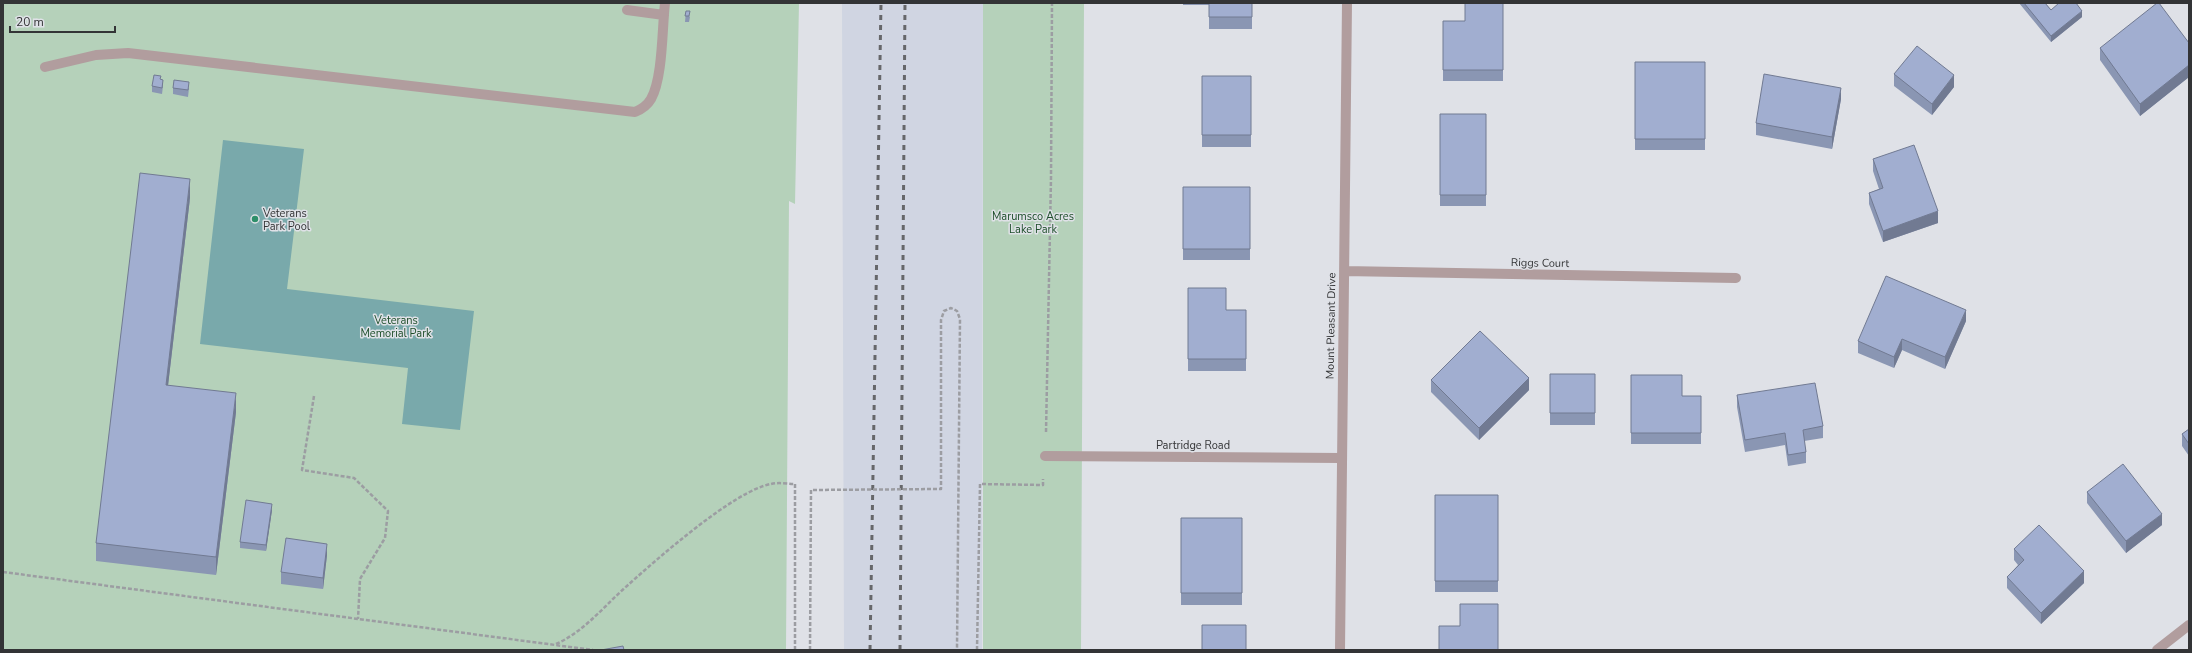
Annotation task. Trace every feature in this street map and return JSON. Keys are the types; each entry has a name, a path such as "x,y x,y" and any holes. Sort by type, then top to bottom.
{"street":[{"path":"45,67 96,55 128,53 628,112 642,109 652,98 658,78 665,3"},
{"name":"Mount Pleasant Drive","path":"1340,650 1347,3"},
{"path":"626,10 664,15"},
{"name":"Riggs Court","path":"1344,271 1736,278"},
{"name":"Partridge Road","path":"1045,456 1341,458"},
{"path":"2157,650 2189,625"}],"path":[{"path":"977,650 980,484 1043,485 1045,456 1051,178 1052,3"},
{"path":"810,650 811,490 942,489 941,320 944,311 951,308 957,310 960,319 957,650"},
{"path":"314,396 302,470 354,478 388,511 385,538 360,579 358,619"},
{"path":"555,644 571,637 588,624 650,566 737,498 770,484 795,484 795,650"},
{"path":"3,572 593,650"}],"shaded area":[{"path":"842,3 983,3 982,650 844,650"}],"green space":[{"name":"Veterans Memorial Park","path":"3,3 799,3 795,204 789,201 786,650 3,650"},
{"name":"Marumsco Acres Lake Park","path":"983,3 1084,3 1081,650 983,650"}],"water":[{"name":"Veterans Park Pool","path":"223,140 304,149 287,289 474,311 460,430 402,424 408,368 200,344"}],"building":[{"path":"1209,3 1252,3 1252,17 1209,17"},
{"path":"1465,3 1503,3 1503,70 1443,70 1443,21 1465,21"},
{"path":"2024,3 2045,3 2051,10 2059,3 2076,3 2082,11 2051,36"},
{"path":"2157,3 2159,3 2189,43 2189,65 2140,104 2100,48"},
{"path":"686,11 690,11 689,16 685,16"},
{"path":"1917,46 1954,75 1932,104 1894,74"},
{"path":"1635,62 1705,62 1705,139 1635,139"},
{"path":"1764,74 1841,88 1832,137 1756,123"},
{"path":"154,75 161,76 160,79 163,80 162,88 152,86"},
{"path":"1202,76 1251,76 1251,135 1202,135"},
{"path":"174,80 189,82 188,90 173,88"},
{"path":"1440,114 1486,114 1486,195 1440,195"},
{"path":"1914,145 1938,211 1883,231 1869,193 1883,188 1873,159"},
{"path":"140,173 190,179 166,385 236,393 216,557 96,543"},
{"path":"1183,187 1250,187 1250,249 1183,249"},
{"path":"1886,276 1966,310 1945,357 1902,339 1894,357 1858,341"},
{"path":"1188,288 1226,288 1226,310 1246,310 1246,359 1188,359"},
{"path":"1480,331 1529,378 1479,428 1431,380"},
{"path":"1550,374 1595,374 1595,413 1550,413"},
{"path":"1631,375 1682,375 1682,396 1701,396 1701,433 1631,433"},
{"path":"1815,383 1823,426 1803,430 1806,452 1788,455 1785,433 1745,440 1737,395"},
{"path":"2189,429 2189,444 2182,434"},
{"path":"2123,464 2162,514 2126,541 2087,492"},
{"path":"1435,495 1498,495 1498,581 1435,581"},
{"path":"246,500 272,504 266,545 240,542"},
{"path":"1181,518 1242,518 1242,593 1181,593"},
{"path":"2039,525 2084,571 2041,613 2007,577 2024,560 2014,549"},
{"path":"286,538 327,544 323,578 281,572"},
{"path":"1460,604 1498,604 1498,650 1439,650 1439,626 1460,626"},
{"path":"1202,625 1246,625 1246,650 1202,650"},
{"path":"623,646 624,650 601,650"}],"railway":[{"path":"870,650 881,3"},
{"path":"900,650 905,3"}],"place":[{"name":"Veterans Park Pool","path":"255,219"}]}
